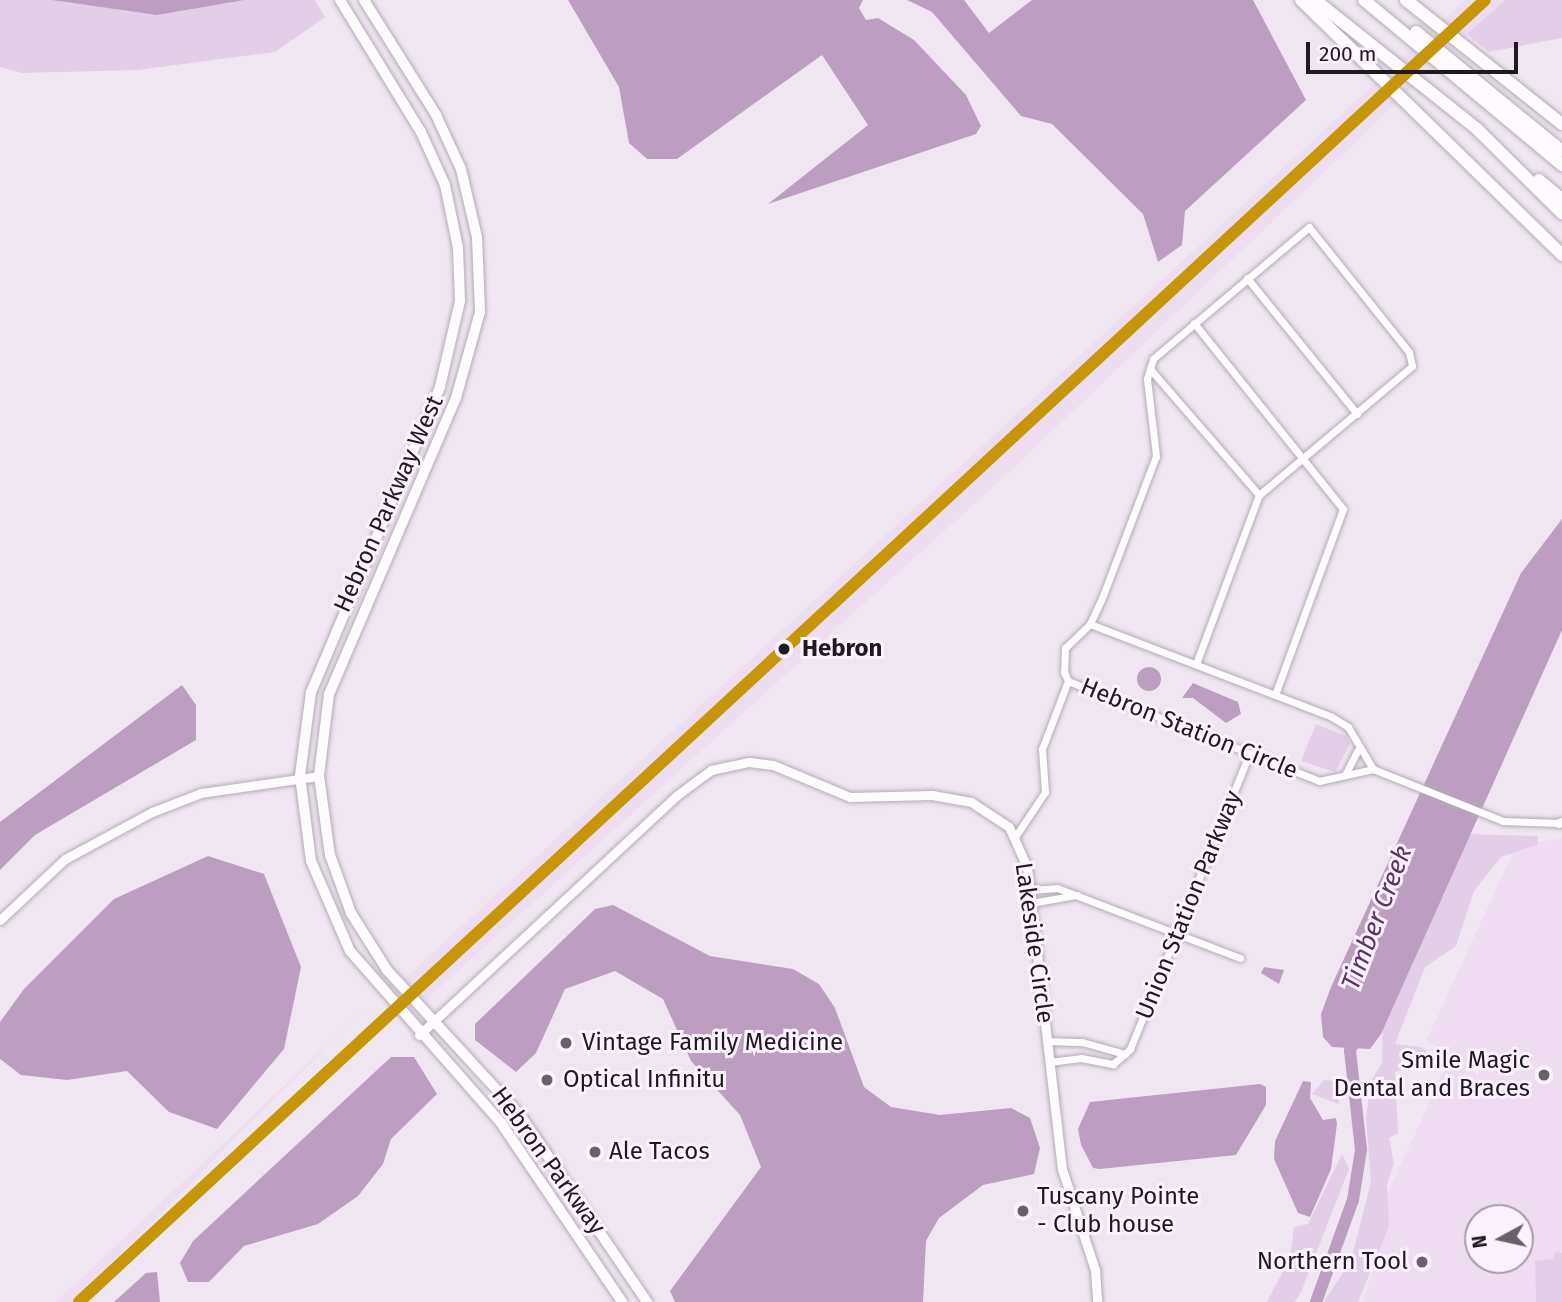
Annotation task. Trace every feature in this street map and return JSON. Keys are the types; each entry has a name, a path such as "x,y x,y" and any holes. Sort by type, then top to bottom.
{"highway":[{"path":"1301,0 1562,255"},
{"path":"1315,0 1562,199"},
{"path":"1364,0 1562,164"},
{"path":"1406,0 1562,124"},
{"path":"1387,19 1405,23 1562,151"},
{"path":"1477,129 1562,213"}],"main road":[{"name":"Hebron Parkway West","path":"340,0 392,85 446,185 460,268 448,364 321,659 300,776 311,860 334,922 396,1009"},
{"name":"Hebron Parkway West","path":"364,0 406,64 461,169 481,271 475,342 445,426 340,657 324,716 319,776 330,855 347,902 410,997"},
{"name":"Hebron Parkway","path":"410,997 520,1115 648,1302"},
{"name":"Hebron Parkway","path":"396,1009 502,1123 622,1302"},
{"path":"573,1231 590,1219"},
{"path":"581,1242 597,1229"}],"street":[{"path":"1196,664 1259,495 1408,371 1412,359 1309,227 1194,323 1150,369 1156,456 1090,624 1340,722 1357,751 1373,769 1503,821 1560,822"},
{"path":"1247,278 1357,414"},
{"path":"1194,323 1341,504 1340,526 1275,695"},
{"path":"1150,369 1259,495"},
{"name":"Hebron Station Circle","path":"1090,624 1065,648 1068,681 1319,781 1373,769"},
{"path":"1015,837 1045,792 1042,749 1068,681"},
{"path":"1345,776 1357,751"},
{"name":"Union Station Parkway","path":"1126,1054 1179,934 1249,754"},
{"name":"Lakeside Circle","path":"419,1035 676,796 711,771 749,762 773,765 850,797 950,797 984,807 1015,837 1030,890 1062,1169 1095,1270 1097,1302"},
{"path":"0,920 65,859 108,833 201,793 300,776 319,776"},
{"path":"1030,890 1057,888 1240,958"},
{"path":"1031,903 1077,895"},
{"path":"1047,1041 1082,1042 1126,1054"},
{"path":"1049,1062 1081,1058 1114,1065 1126,1054"}],"shaded area":[{"path":"0,0 315,0 325,17 275,52 137,70 22,73 0,67"},
{"path":"1465,0 1505,0 1002,479 426,1000 404,979"},
{"path":"1505,0 1562,0 1562,38 1489,52 1467,34"},
{"path":"1316,724 1346,736 1350,744 1335,772 1301,761"},
{"path":"1466,834 1538,836 1538,844 1501,857 1474,891 1456,946 1425,967 1395,1044 1421,1047 1439,1061 1439,1068 1429,1064 1395,1072 1398,1133 1389,1138 1394,1163 1387,1185 1389,1226 1358,1302 1324,1302 1351,1260 1371,1182 1366,1117 1371,1081 1382,1063 1383,1019"},
{"path":"1562,838 1562,1261 1543,1302 1363,1302 1385,1230 1387,1194 1452,1054 1426,1041 1516,846"},
{"path":"371,1003 72,1302 56,1302 110,1251"},
{"path":"1324,1080 1335,1081 1339,1104 1312,1094"},
{"path":"1342,1154 1349,1169 1301,1292 1295,1302 1267,1302 1290,1258 1294,1227 1308,1224"},
{"path":"1556,1251 1562,1253 1562,1302 1536,1302 1535,1261 1553,1259"}],"water":[{"path":"52,0 244,0 157,15"},
{"path":"568,0 863,0 859,8 866,20 878,18 914,40 966,95 981,126 976,134 768,204 868,125 822,55 677,159 647,159 629,143 619,87"},
{"path":"907,0 964,0 989,33 1032,0 1253,0 1306,100 1185,211 1182,245 1158,262 1143,214 1052,124 1021,116 932,12"},
{"path":"1562,519 1562,630 1381,1034 1370,1049 1332,1047 1323,1037 1321,1014 1331,987 1521,573"},
{"path":"1149,667 1157,671 1161,679 1157,687 1149,691 1141,687 1137,679 1141,671"},
{"path":"1193,683 1238,702 1241,714 1226,723 1193,698 1182,698"},
{"path":"182,685 196,705 196,740 35,835 0,870 0,822"},
{"path":"208,856 264,874 301,967 284,1049 217,1129 169,1112 127,1071 67,1080 21,1075 0,1059 0,1022 24,989 114,899"},
{"path":"613,905 710,956 793,969 819,984 835,1008 864,1087 891,1107 940,1115 1011,1108 1030,1118 1040,1148 1034,1174 983,1185 939,1218 926,1241 923,1302 675,1302 670,1291 761,1167 740,1115 691,1061 663,999 615,971 565,989 536,1053 516,1072 475,1040 475,1024 595,909"},
{"path":"1264,967 1284,970 1279,984 1261,973"},
{"path":"391,1057 414,1057 437,1094 391,1139 383,1164 358,1196 318,1224 244,1246 209,1282 188,1282 180,1263 193,1241"},
{"path":"1303,1081 1311,1082 1310,1098 1323,1120 1336,1118 1337,1124 1331,1169 1310,1217 1298,1213 1274,1159 1275,1141"},
{"path":"1260,1084 1266,1087 1266,1105 1236,1155 1100,1169 1093,1168 1081,1145 1078,1129 1090,1102"},
{"path":"157,1272 160,1302 114,1302 146,1273"}],"waterway":[{"name":"Timber Creek","path":"1316,1302 1353,1200 1361,1150 1350,1051 1355,1038"}],"transit line":[{"path":"79,1302 1485,0"}],"place":[{"name":"Hebron","path":"784,649"},
{"name":"Vintage Family Medicine","path":"566,1043"},
{"name":"Smile Magic Dental and Braces","path":"1544,1075"},
{"name":"Optical Infinitu","path":"547,1080"},
{"name":"Ale Tacos","path":"595,1152"},
{"name":"Tuscany Pointe - Club house","path":"1023,1211"},
{"name":"Northern Tool","path":"1422,1262"}]}
